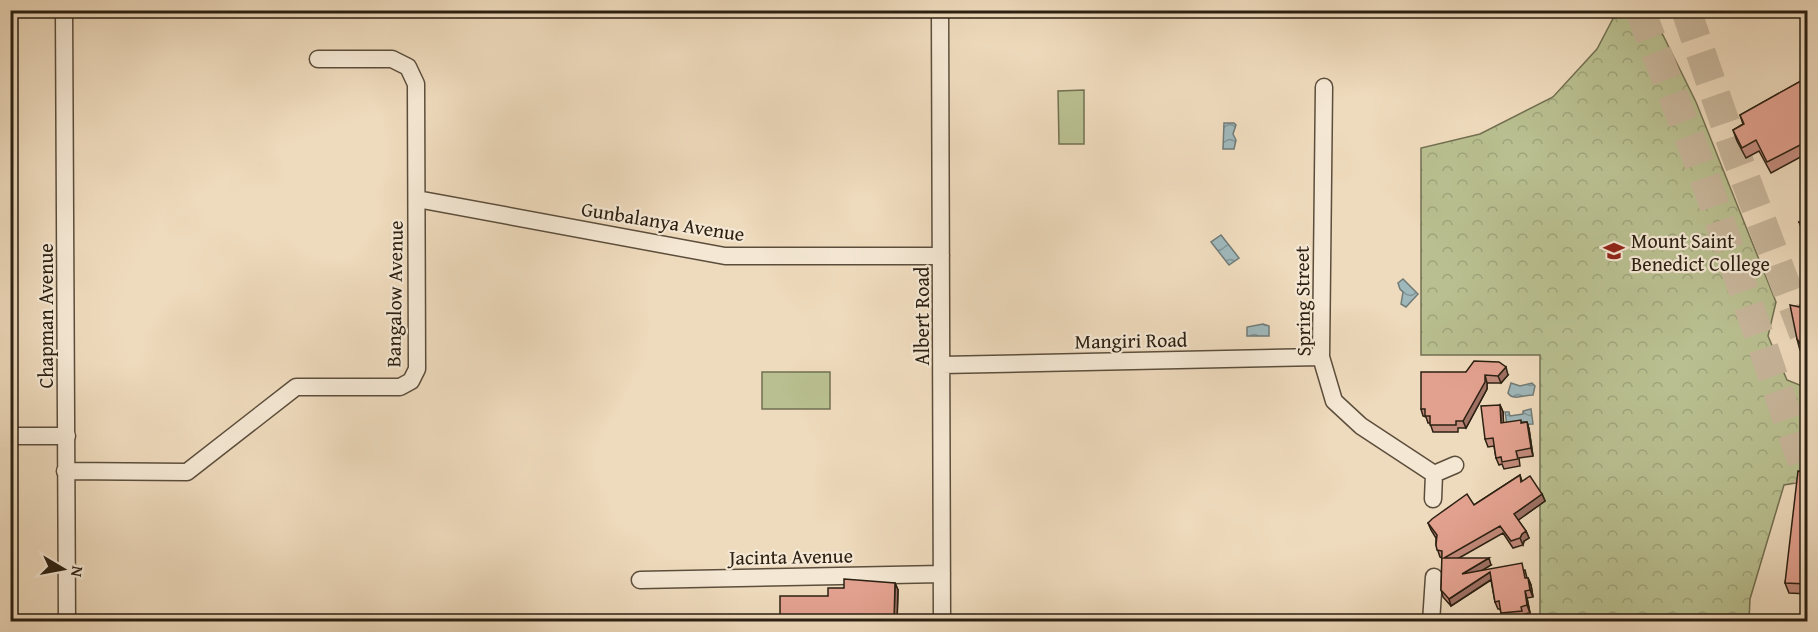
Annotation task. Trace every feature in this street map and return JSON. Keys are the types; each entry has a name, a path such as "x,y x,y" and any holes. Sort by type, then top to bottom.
{"street":[{"name":"Chapman Avenue","path":"64,10 67,621"},
{"name":"Albert Road","path":"940,10 942,621"},
{"name":"Bangalow Avenue","path":"65,471 187,472 296,387 400,387 411,381 417,369 416,84 408,67 392,59 318,59"},
{"name":"Spring Street","path":"1324,87 1321,357 1334,401 1360,426 1434,474"},
{"name":"Gunbalanya Avenue","path":"417,199 725,256 941,256"},
{"name":"Mangiri Road","path":"942,365 1321,357"},
{"path":"10,436 67,436"},
{"path":"1433,498 1434,474 1455,465"},
{"name":"Jacinta Avenue","path":"640,580 942,574"},
{"path":"1431,621 1434,577"}],"green space":[{"name":"Mount Saint Benedict College","path":"1617,11 1651,11 1696,102 1776,302 1768,336 1787,380 1807,388 1807,481 1784,485 1750,599 1749,621 1540,621 1540,355 1421,355 1421,148 1480,134 1553,97 1597,49"},
{"path":"1084,90 1084,144 1059,144 1058,91"},
{"path":"762,372 830,372 830,409 762,409"}],"water":[{"path":"1224,123 1236,125 1233,134 1236,140 1234,149 1223,149"},
{"path":"1221,235 1239,258 1229,265 1211,242"},
{"path":"1403,279 1418,294 1406,307 1401,304 1403,292 1398,283"},
{"path":"1263,324 1269,326 1269,336 1247,336 1247,327"},
{"path":"1511,383 1520,386 1532,383 1535,386 1533,395 1513,397 1508,393"},
{"path":"1531,409 1533,424 1507,425 1505,412 1509,412 1510,416 1523,414 1523,411"}],"building":[{"path":"1806,15 1808,15 1808,57"},
{"path":"1808,77 1808,141 1767,162 1756,140 1742,148 1733,130 1744,124 1740,115"},
{"path":"1808,219 1808,237 1805,228 1799,222"},
{"path":"1804,290 1808,291 1808,348 1802,346 1797,339 1790,305 1800,307"},
{"path":"1474,361 1499,362 1506,367 1498,376 1485,375 1485,382 1463,421 1456,421 1456,425 1430,425 1430,416 1425,416 1425,409 1421,409 1421,372 1466,372"},
{"path":"1500,405 1501,423 1521,420 1521,423 1527,422 1531,448 1516,451 1518,459 1502,462 1501,457 1496,458 1493,438 1485,439 1481,406"},
{"path":"1798,471 1808,472 1808,584 1785,583"},
{"path":"1520,475 1521,482 1530,476 1542,494 1514,514 1526,531 1520,538 1511,541 1500,526 1444,558 1489,558 1462,574 1522,563 1530,590 1525,591 1527,605 1521,607 1522,611 1501,613 1499,601 1495,602 1490,572 1449,599 1441,590 1442,551 1437,550 1437,535 1428,523 1467,494 1474,505"},
{"path":"844,579 895,583 894,621 843,621 843,615 816,615 816,621 780,621 780,596 828,596 828,588 844,588"}],"tunnel":[{"path":"1640,10 1703,173 1808,478"},
{"path":"1686,10 1735,152 1808,344"}],"place":[{"name":"Mount Saint Benedict College","path":"1614,251"}]}
